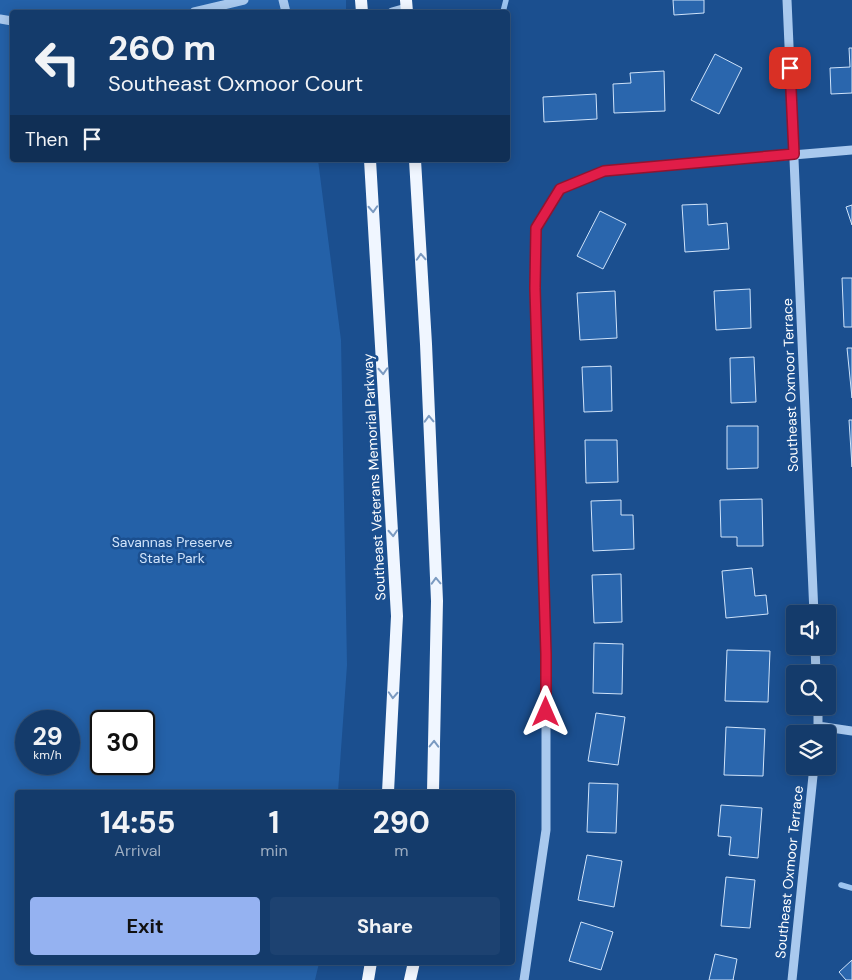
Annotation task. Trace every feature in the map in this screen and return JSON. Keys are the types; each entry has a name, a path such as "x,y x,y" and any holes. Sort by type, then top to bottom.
{"main road":[{"name":"Southeast Veterans Memorial Parkway","path":"370,162 398,616 388,790"},
{"path":"415,162 426,344 436,601 434,790"},
{"path":"368,980 370,965"},
{"path":"410,980 413,965"}],"street":[{"path":"202,10 244,0"},
{"name":"Southeast Oxmoor Terrace","path":"787,0 814,605"},
{"path":"524,980 546,830 546,654 535,288 536,228 560,189 604,171 852,150"},
{"path":"836,731 852,731"},
{"name":"Southeast Oxmoor Terrace","path":"792,980 813,775"}],"green space":[{"name":"Savannas Preserve State Park","path":"0,0 346,0 346,10 10,10 10,162 318,162 341,340 347,665 338,790 15,790 15,965 319,965 315,980 0,980"}],"building":[{"path":"673,0 704,0 704,13 674,15"},
{"path":"849,48 852,48 852,93 831,94 830,68 850,67"},
{"path":"715,54 742,68 719,114 691,100"},
{"path":"664,71 665,111 614,113 613,84 631,83 630,73"},
{"path":"596,94 597,119 544,122 543,97"},
{"path":"707,204 708,225 727,223 729,249 685,252 682,205"},
{"path":"852,205 852,225 846,207"},
{"path":"600,211 626,224 603,269 577,256"},
{"path":"842,278 852,278 852,327 844,327"},
{"path":"750,289 751,328 716,330 714,291"},
{"path":"615,291 617,338 580,340 577,293"},
{"path":"847,348 852,348 852,398"},
{"path":"754,357 756,402 731,403 730,358"},
{"path":"611,366 612,411 584,412 582,367"},
{"path":"849,420 852,420 852,467"},
{"path":"727,426 758,426 758,468 727,469"},
{"path":"585,440 617,440 618,482 586,483"},
{"path":"762,499 763,546 737,546 737,537 721,537 720,500"},
{"path":"621,500 621,515 633,515 634,549 593,551 591,501"},
{"path":"752,568 755,596 766,595 768,614 726,618 722,571"},
{"path":"621,574 622,622 594,623 592,575"},
{"path":"594,643 623,644 622,694 593,693"},
{"path":"727,650 770,651 768,702 725,701"},
{"path":"596,713 625,717 618,765 588,761"},
{"path":"726,727 765,729 763,776 724,775"},
{"path":"589,783 618,784 616,833 587,832"},
{"path":"721,805 762,808 758,858 729,855 731,837 718,836"},
{"path":"587,855 622,861 614,907 578,900"},
{"path":"726,877 755,880 750,928 721,926"},
{"path":"581,922 613,932 601,970 569,961"},
{"path":"715,954 737,959 733,980 709,980"},
{"path":"852,960 852,980 846,980 839,972"}],"waterway":[{"path":"504,10 506,0"},
{"path":"841,885 852,888"}],"route":[{"path":"546,712 546,654 535,288 536,228 560,189 604,171 794,154 790,68"}]}
